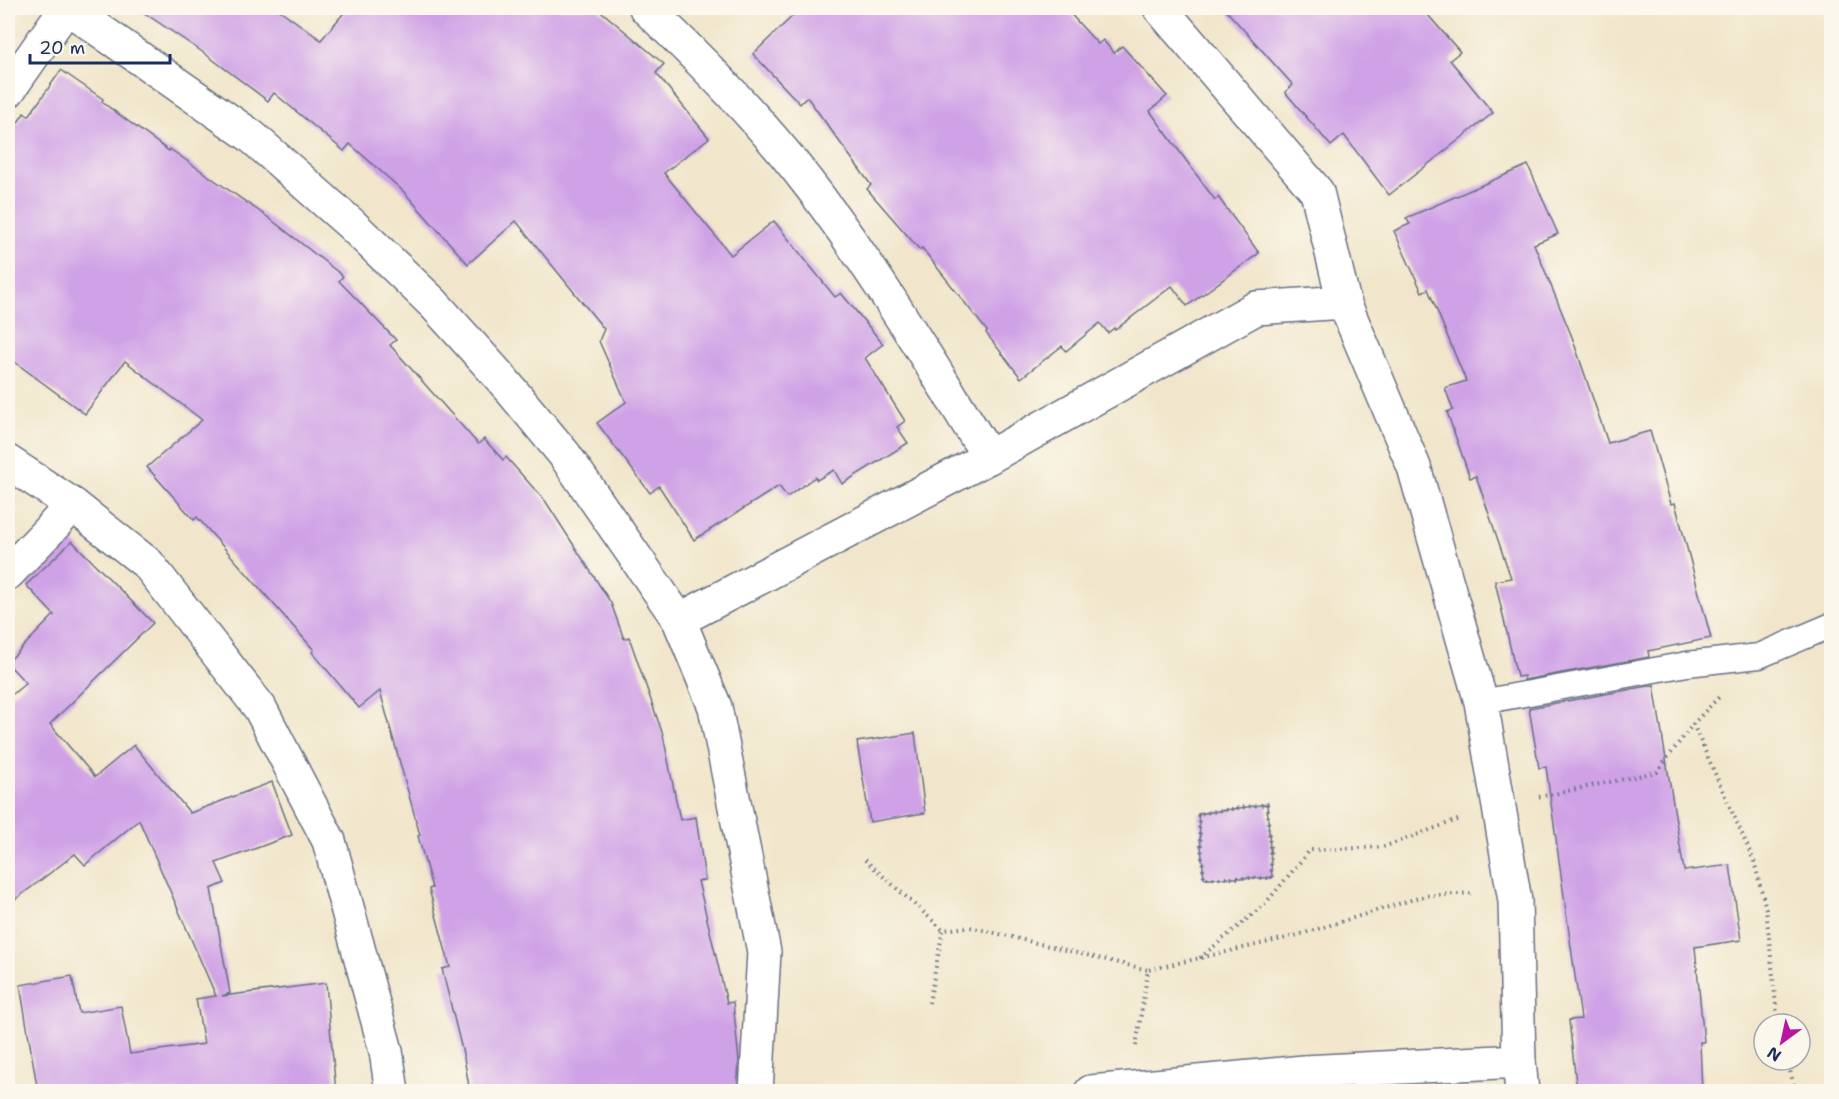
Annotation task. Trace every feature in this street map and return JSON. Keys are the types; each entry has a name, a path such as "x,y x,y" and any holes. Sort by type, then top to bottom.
{"street":[{"path":"8,91 67,8 251,136 351,224 434,304 500,377 564,454 679,620 715,707 764,952 756,1092"},
{"path":"646,8 674,34 798,170 860,253 989,457"},
{"path":"1091,1092 1304,1072 1520,1076 1513,890 1482,702 1414,467 1344,302 1317,192 1160,8"},
{"path":"679,620 989,457 1256,308 1344,302"},
{"path":"8,462 73,505 148,564 260,708 330,841 386,1051 392,1092"},
{"path":"8,573 73,505"}],"lane":[{"path":"1482,702 1687,664 1759,656 1832,626"}],"path":[{"path":"1200,958 1265,904 1310,850 1383,847 1499,805 1657,772 1693,724 1759,656"},
{"path":"1693,724 1754,861 1766,909 1777,1012"},
{"path":"1267,804 1272,878 1204,878 1198,814 1267,804"},
{"path":"865,860 944,930 970,927 1148,970 1295,936 1424,896 1513,890"},
{"path":"929,1003 944,930"},
{"path":"1129,1090 1148,970"},
{"path":"1790,1072 1796,1092"}],"building":[{"path":"137,8 277,8 321,40 348,8 597,8 664,64 656,73 709,138 664,173 731,255 774,221 835,297 841,293 883,344 865,358 905,421 897,427 908,443 842,484 834,470 817,480 815,477 787,497 779,486 694,540 659,486 650,493 597,423 626,402 599,341 604,329 516,221 468,264 403,191 350,144 344,151 274,93 268,101 204,53"},
{"path":"801,8 1065,8 1098,44 1103,40 1114,53 1122,46 1167,96 1150,111 1215,200 1218,197 1259,253 1187,306 1172,286 1115,330 1114,328 1108,333 1100,323 1066,351 1062,346 1021,378 922,248 920,250 867,189 871,185 807,97 800,104 753,54"},
{"path":"1224,8 1422,8 1460,52 1450,60 1493,113 1389,195 1344,135 1331,146 1285,92 1293,85"},
{"path":"61,70 103,99 102,102 169,151 170,149 269,218 343,276 339,281 396,340 390,345 478,444 484,439 503,460 506,457 546,502 611,603 624,639 629,637 663,735 680,820 696,817 705,880 698,881 727,1003 733,1002 739,1061 737,1092 470,1092 442,969 450,967 429,889 432,888 418,836 420,835 380,691 359,708 312,652 314,650 197,517 194,520 147,467 202,420 125,361 85,414 8,357 8,138 24,113 29,116"},
{"path":"1528,165 1558,234 1534,244 1572,337 1608,443 1650,431 1671,504 1675,503 1711,638 1648,651 1649,657 1524,680 1524,676 1517,677 1495,581 1511,578 1476,476 1470,478 1447,412 1453,410 1445,388 1466,381 1428,289 1422,292 1394,231 1410,224 1406,218"},
{"path":"72,541 153,623 50,724 95,777 134,745 190,813 272,782 292,835 216,863 225,883 211,889 230,993 222,996 326,983 336,1092 38,1092 20,985 72,976 79,1013 121,1006 130,1054 204,1044 196,999 216,996 139,820 85,865 75,854 8,905 8,698 26,683 8,662 54,615 26,585"},
{"path":"1654,685 1684,871 1730,865 1741,940 1695,947 1704,1042 1700,1042 1702,1092 1577,1092 1569,1020 1581,1019 1546,767 1539,768 1529,708"},
{"path":"915,733 925,813 870,822 857,742"},
{"path":"1267,804 1272,878 1204,878 1198,814"}]}
